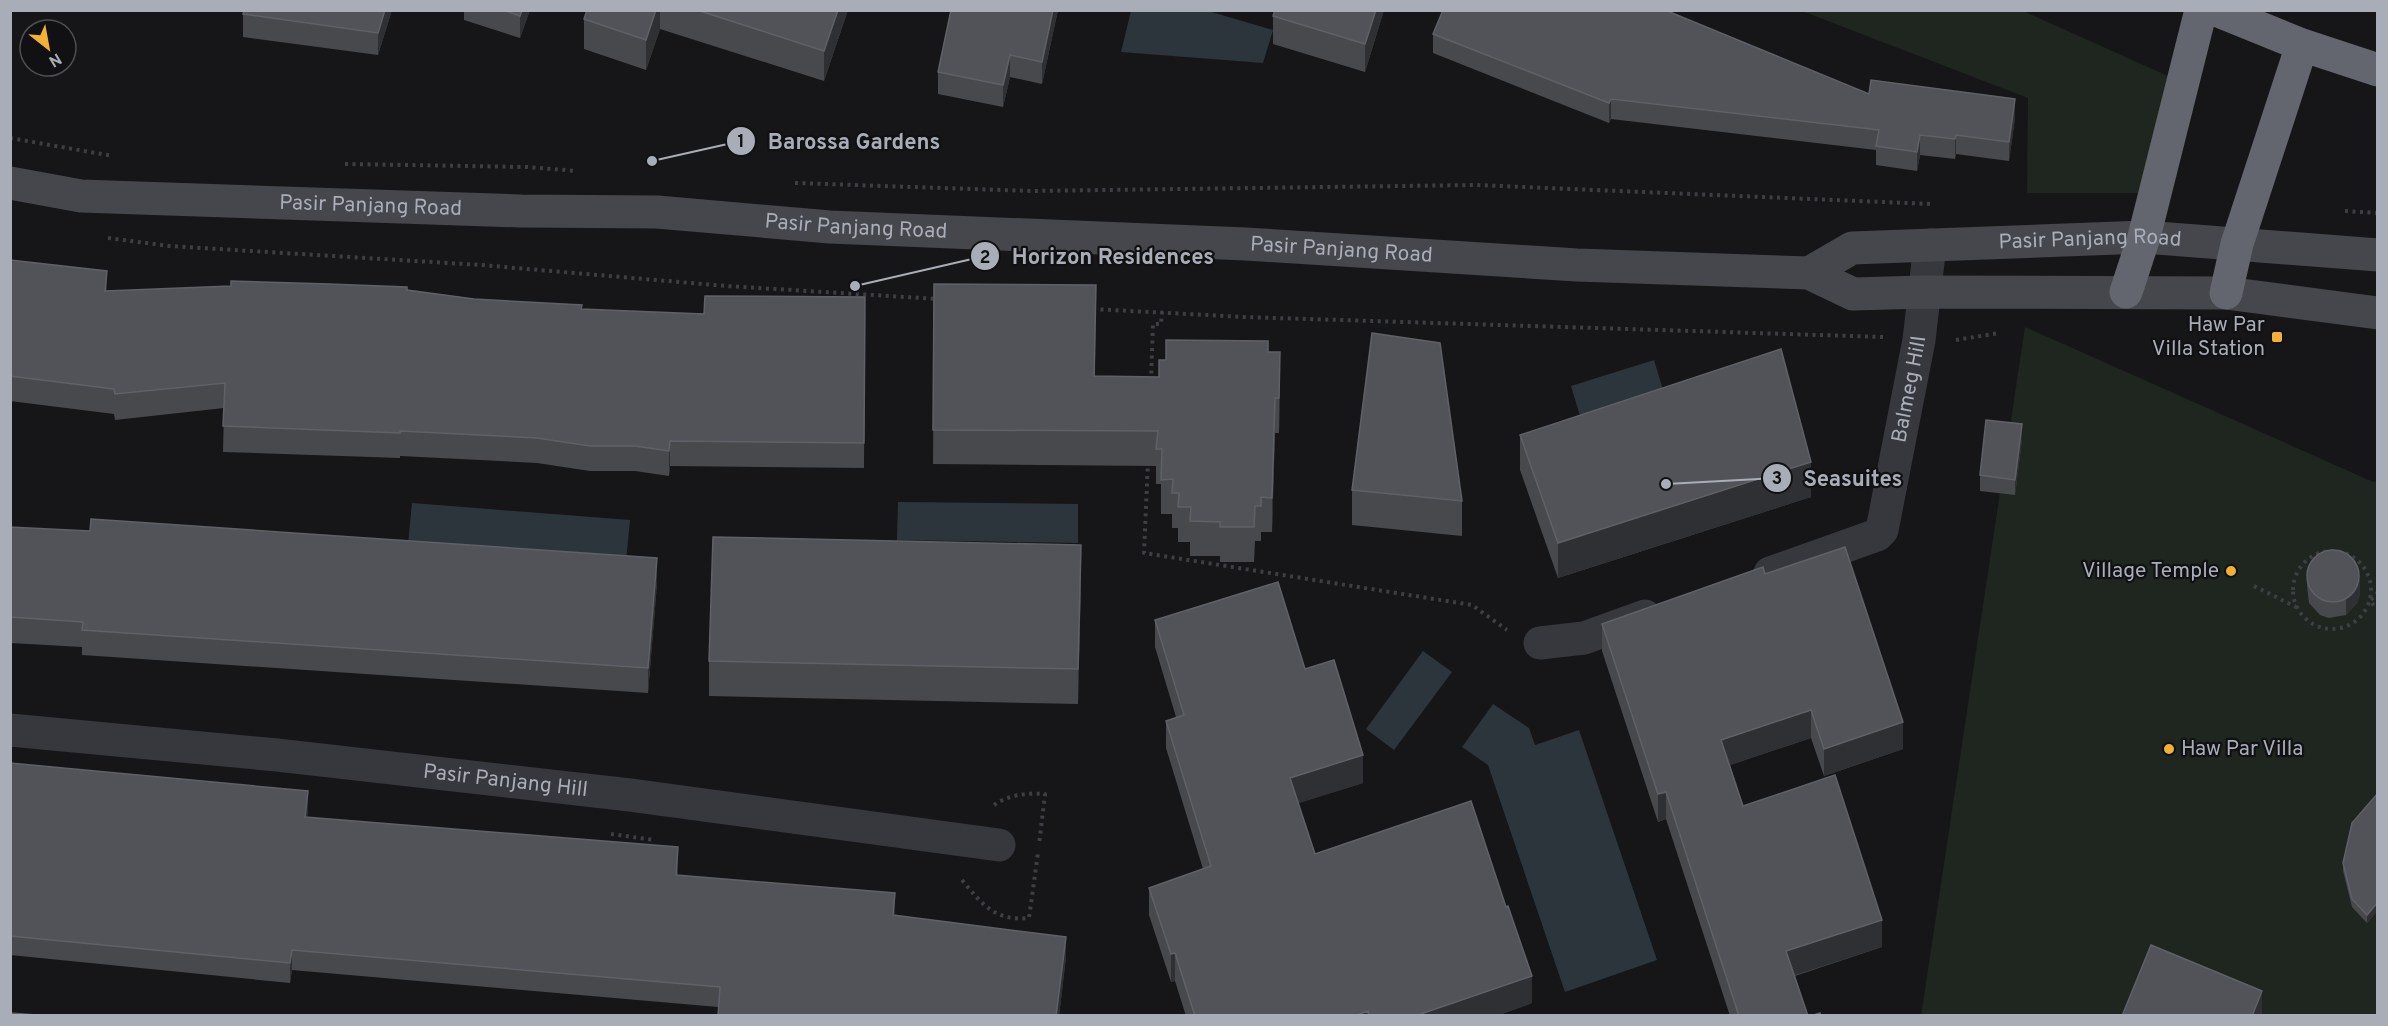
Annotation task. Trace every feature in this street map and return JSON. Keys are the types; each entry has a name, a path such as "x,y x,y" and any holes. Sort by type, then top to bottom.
{"highway":[{"path":"2126,292 2144,237 2201,10"},
{"path":"2216,10 2302,45 2378,70"},
{"path":"2226,293 2237,244 2302,45"}],"main road":[{"name":"Pasir Panjang Road","path":"10,183 81,196 531,211 657,212 830,227 1246,244 1577,265 1809,273 1853,294 1923,292 2226,293 2378,313"},
{"name":"Pasir Panjang Road","path":"1809,273 1852,248 2144,237 2378,255"}],"street":[{"name":"Balmeg Hill","path":"1742,583 1877,535 1882,530 1919,340 1930,245"},
{"path":"1540,643 1584,638 1674,606"},
{"name":"Pasir Panjang Hill","path":"10,730 277,755 630,795 999,845"}],"path":[{"path":"10,138 122,158"},
{"path":"339,164 527,167 584,171"},
{"path":"785,182 1032,191 1476,185 1939,204"},
{"path":"104,237 169,246 481,265 715,285 941,299"},
{"path":"1085,308 1244,317 1919,340"},
{"path":"1150,393 1153,324 1161,324 1162,312"},
{"path":"1148,450 1144,553 1472,604 1527,644 1540,643"},
{"path":"2296,608 2293,583 2298,571 2310,557 2323,551 2335,550 2349,554 2366,568 2372,581 2370,601 2378,610"},
{"path":"2254,586 2296,608 2312,624 2324,629 2338,629 2354,623 2364,614 2370,601 2378,592"}],"shaded area":[{"path":"1131,11 1208,11 1273,30 1263,63 1121,52"},
{"path":"1802,11 2023,11 2168,76 2142,193 2027,193 2028,98"},
{"name":"Haw Par Villa","path":"2025,327 2377,482 2377,1015 1921,1016"},
{"path":"1654,360 1667,403 1584,429 1571,386"},
{"path":"898,502 1078,504 1078,543 897,540"},
{"path":"412,503 630,520 626,562 408,544"},
{"path":"1423,651 1452,672 1394,750 1366,729"},
{"path":"1493,704 1529,728 1535,745 1579,730 1657,960 1565,992 1488,765 1462,747"}],"building":[{"path":"244,10 385,10 378,33 243,14"},
{"path":"503,10 522,10 520,16"},
{"path":"587,10 656,10 646,40 584,19"},
{"path":"697,10 838,10 824,51"},
{"path":"951,10 1053,10 1042,62 1010,55 1003,85 938,72"},
{"path":"1275,10 1376,10 1365,44 1273,16"},
{"path":"1443,10 1665,10 1869,94 1871,80 2015,99 2009,142 1956,135 1955,139 1920,135 1917,152 1876,146 1879,130 1611,99 1609,103 1433,34"},
{"path":"10,260 107,271 105,291 231,286 231,281 329,284 407,287 407,290 474,299 582,305 581,309 704,314 705,296 865,297 864,443 670,441 669,451 635,446 590,446 537,438 223,426 225,383 115,394 114,389 10,376"},
{"path":"934,284 1096,285 1094,376 1159,377 1159,360 1166,360 1166,340 1268,341 1268,352 1280,352 1279,398 1275,398 1272,498 1261,497 1261,506 1255,506 1254,527 1220,527 1220,522 1190,521 1191,507 1178,507 1179,493 1172,493 1173,479 1161,480 1162,449 1156,449 1158,431 933,430"},
{"path":"1372,333 1440,343 1462,501 1352,490"},
{"path":"1781,349 1811,462 1558,543 1520,435"},
{"path":"1986,420 2022,424 2015,480 1980,475"},
{"path":"91,519 657,558 648,668 82,630 83,622 10,617 10,527 90,531"},
{"path":"713,537 1081,545 1078,669 709,661"},
{"path":"1845,547 1903,722 1824,749 1811,710 1721,740 1743,806 1835,775 1882,920 1786,951 1808,1016 1739,1016 1666,792 1658,794 1602,624 1763,567 1765,574"},
{"path":"2333,550 2343,552 2351,558 2357,566 2359,576 2357,586 2351,594 2343,600 2333,602 2323,600 2315,594 2309,586 2307,576 2309,566 2315,558 2323,552"},
{"path":"1278,582 1305,669 1334,660 1363,755 1290,778 1315,854 1471,801 1506,907 1508,906 1532,976 1415,1016 1369,1016 1368,1011 1354,1016 1195,1016 1175,953 1171,954 1149,888 1211,866 1166,721 1184,715 1155,620"},
{"path":"10,763 308,791 305,817 678,847 676,875 895,893 893,915 1066,937 1056,1016 718,1016 720,987 292,950 290,963 10,936"},
{"path":"2378,793 2378,902 2367,915 2352,899 2343,863 2352,823"},
{"path":"2151,945 2262,991 2252,1016 2122,1016"},
{"path":"10,1013 50,1016 10,1016"}],"place":[{"name":"Barossa Gardens","path":"652,161"},
{"name":"Horizon Residences","path":"855,286"},
{"name":"Haw Par Villa Station","path":"2277,337"},
{"name":"Seasuites","path":"1666,484"},
{"name":"Village Temple","path":"2231,571"},
{"name":"Haw Par Villa","path":"2169,749"}]}
